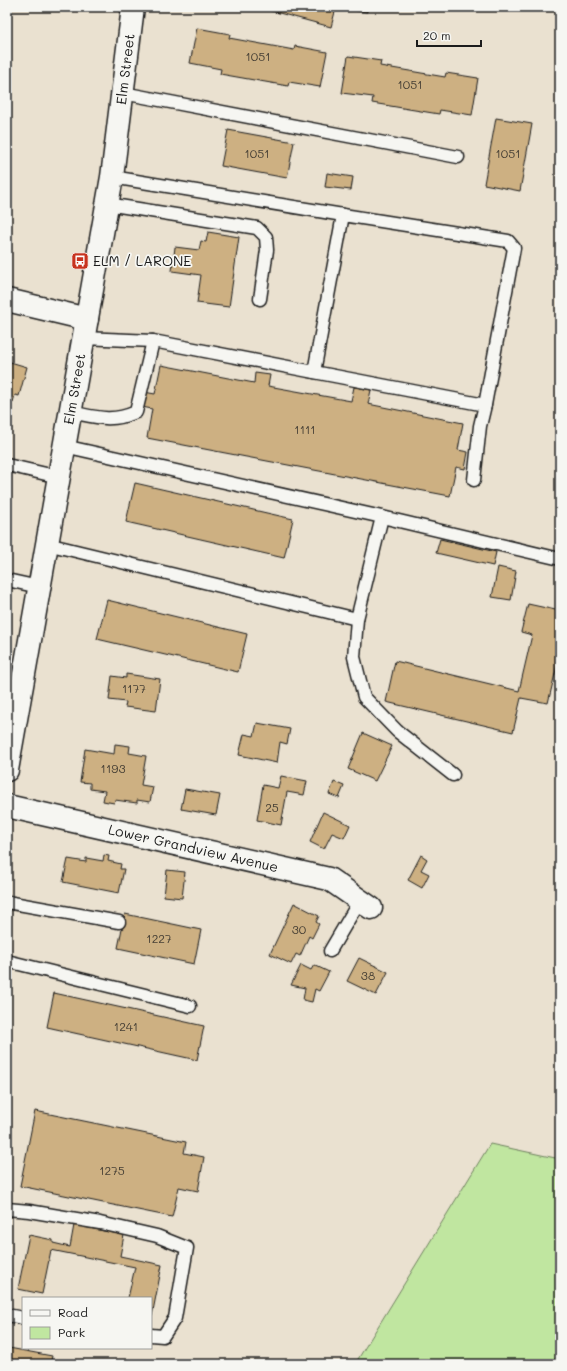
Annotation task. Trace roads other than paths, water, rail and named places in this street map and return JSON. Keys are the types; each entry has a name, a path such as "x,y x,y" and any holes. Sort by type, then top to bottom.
{"main road":[{"name":"Elm Street","path":"7,770 112,177 133,7"},
{"path":"7,300 85,329"},
{"name":"Lower Grandview Avenue","path":"7,806 328,879 366,904"}],"lane":[{"path":"123,93 458,157"},
{"path":"112,177 508,241 514,248 480,426 474,480"},
{"path":"107,204 257,228 266,237 268,250 260,299"},
{"path":"314,372 343,215"},
{"path":"85,329 485,405"},
{"path":"70,412 104,419 127,416 136,412 153,342"},
{"path":"64,446 382,517 560,559"},
{"path":"7,465 59,477"},
{"path":"382,517 357,619 354,657 364,698 397,731 453,775"},
{"path":"47,544 357,619"},
{"path":"7,580 39,587"},
{"path":"7,902 119,922"},
{"path":"330,950 366,904"},
{"path":"7,961 190,1006"},
{"path":"7,1210 100,1223 157,1236 187,1248 175,1318 163,1336 152,1335"},
{"path":"7,1316 22,1318"}],"place":[{"name":"ELM / LARONE","path":"80,261"}]}
